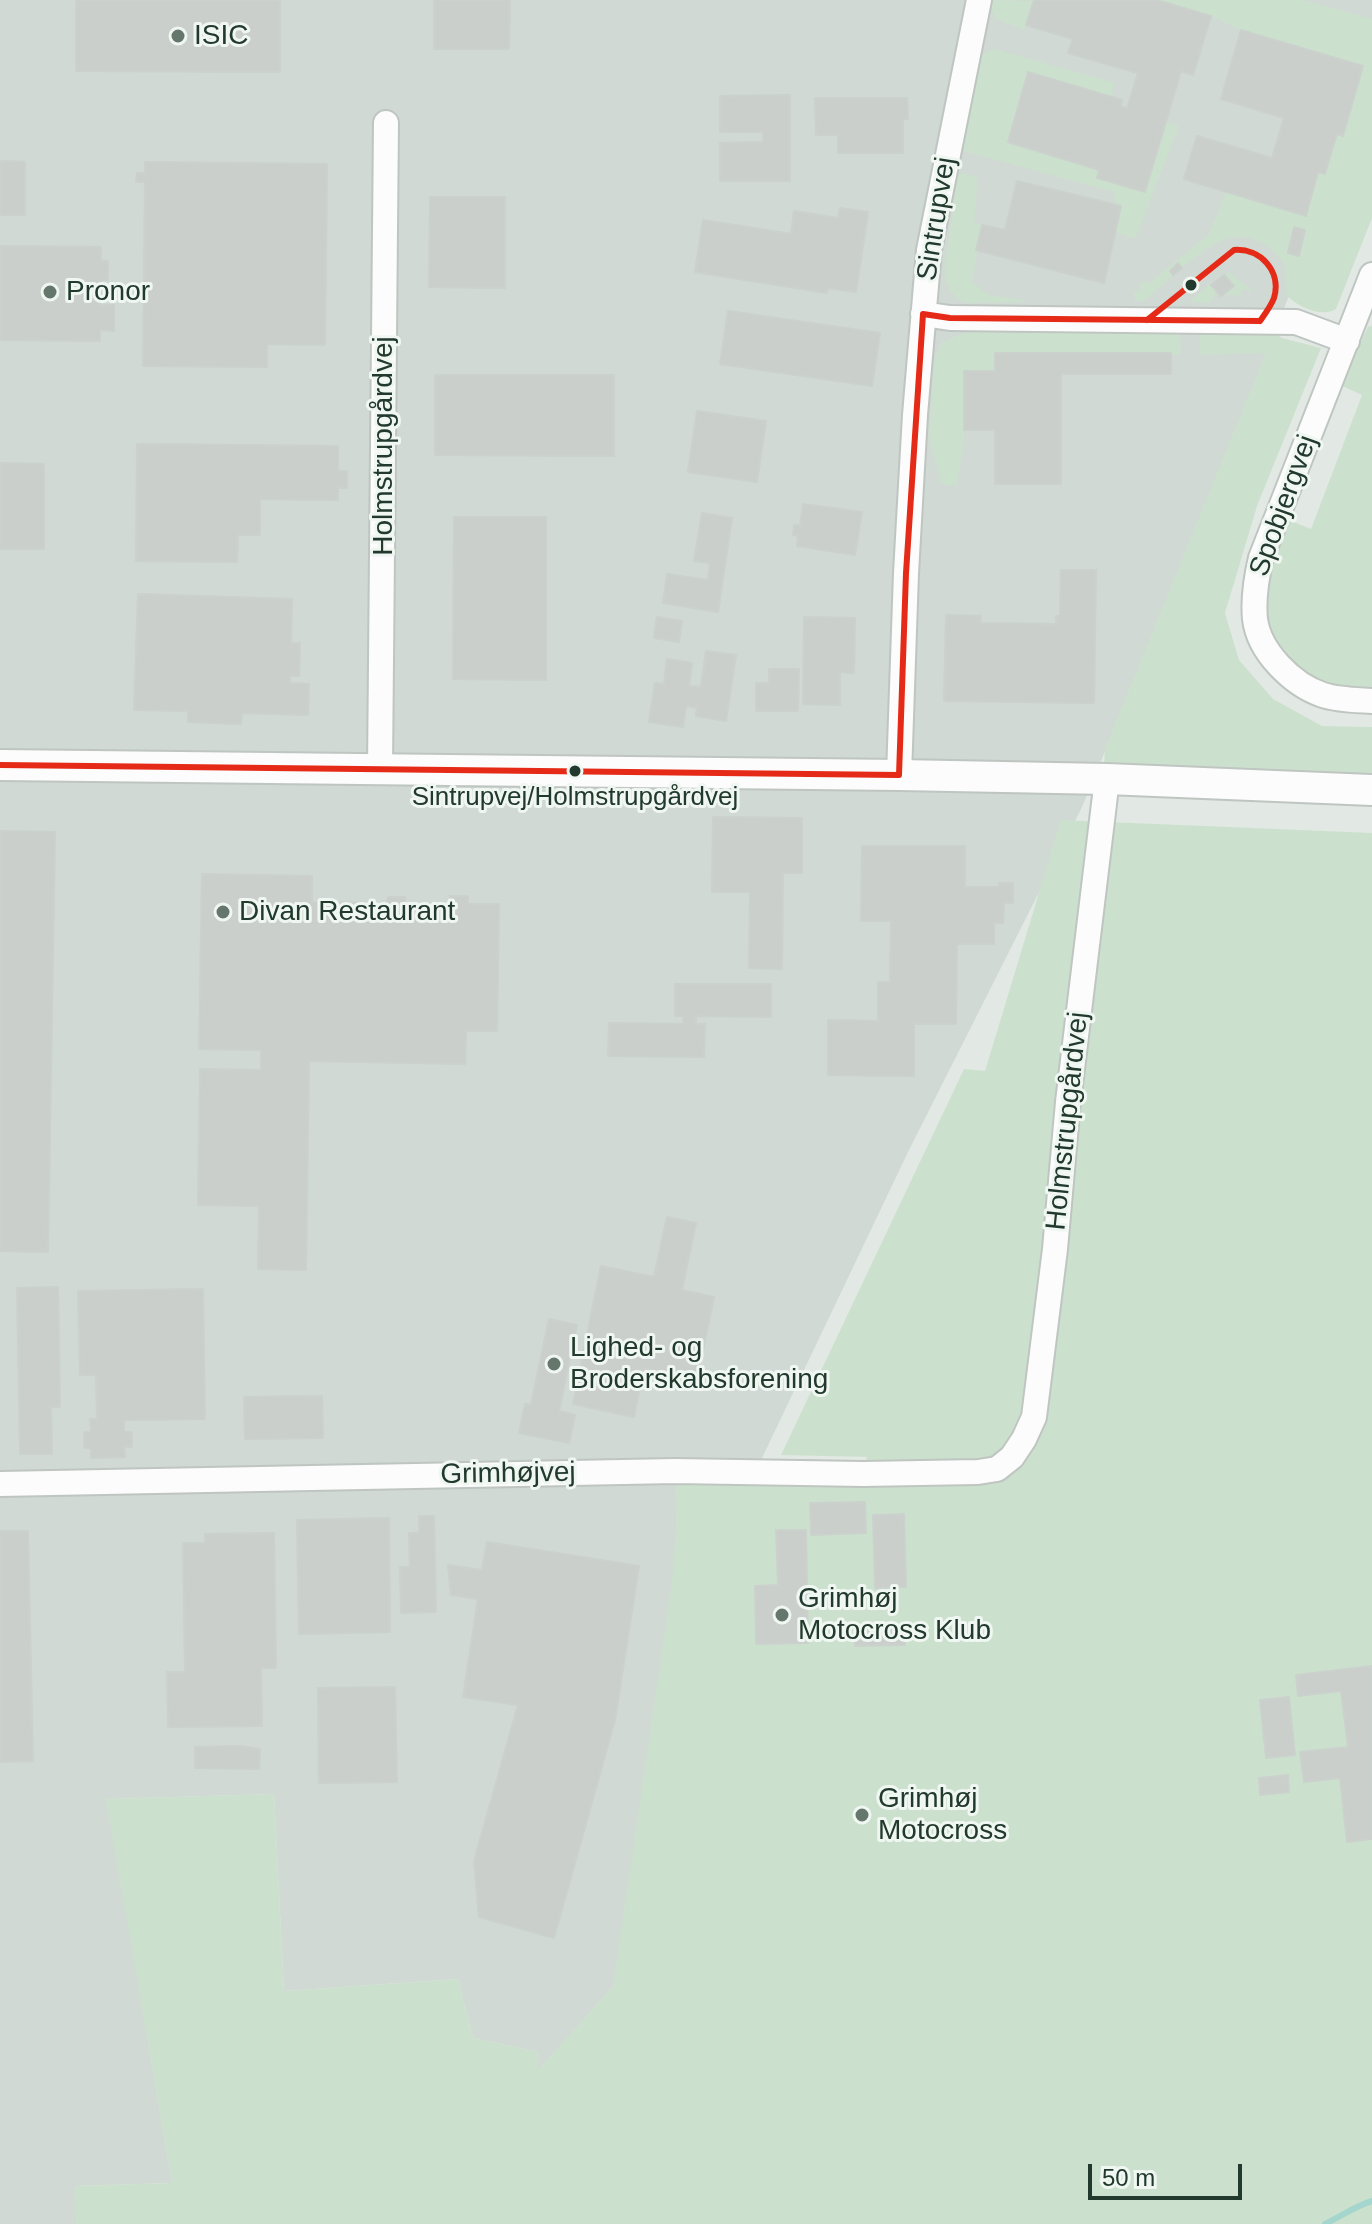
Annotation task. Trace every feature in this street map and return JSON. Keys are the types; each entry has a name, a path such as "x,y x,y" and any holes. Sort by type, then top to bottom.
{"street":[{"name":"Sintrupvej","path":"899,775 906,573 929,250 979,0"},
{"name":"Holmstrupgårdvej","path":"380,768 386,123"},
{"name":"Spobjergvej","path":"1372,275 1261,558 1254,587 1255,622 1265,645 1279,665 1298,682 1323,695 1372,701"},
{"path":"923,314 950,318 1296,322 1347,341"},
{"path":"0,765 899,775 1107,779 1372,790"},
{"name":"Holmstrupgårdvej","path":"1012,1457 1034,1417 1040,1379 1068,1102 1107,779"},
{"name":"Grimhøjvej","path":"0,1484 675,1471 832,1474 978,1472 997,1469 1012,1457"}],"shaded area":[{"path":"0,0 1372,0 1372,87 1082,807 908,1152 751,1481 613,1987 536,2073 538,2052 473,2038 458,1979 284,1991 274,1794 107,1799 172,2183 76,2186 76,2224 0,2224"}],"green space":[{"path":"991,0 1033,1 1024,30 996,19 990,7"},
{"path":"1157,0 1304,0 1372,19 1372,218 1336,309 1317,312 1292,300 1287,296 1284,264 1266,246 1243,237 1211,246 1182,268 1178,264 1170,271 1173,275 1145,301 1135,301 1134,293 1140,288 1141,281 1149,283 1209,234 1226,192 1306,216 1318,172 1325,174 1337,134 1343,135 1363,67 1241,30 1211,16"},
{"path":"994,49 1115,83 1111,96 1029,72 1008,143 1099,170 1097,178 1145,192 1166,123 1179,126 1137,235 1133,238 1116,232 1121,206 1114,201 1114,192 964,151 962,144 977,65 983,54"},
{"path":"964,173 978,178 974,221 982,225 972,282 989,295 1024,302 968,303 951,292 945,278 945,265 958,176"},
{"path":"1229,272 1253,291 1242,289 1240,296 1224,294 1233,286 1224,275"},
{"path":"1209,284 1217,291 1210,303 1190,302"},
{"path":"1372,326 1372,691 1335,687 1314,679 1287,658 1267,628 1264,583 1286,519 1311,529 1362,395 1340,385 1368,327"},
{"path":"974,332 1180,334 1181,354 995,353 995,371 964,371 964,438 957,485 945,485 941,482 929,440 934,360 941,343"},
{"path":"1200,334 1276,334 1321,348 1257,506 1225,613 1239,660 1273,699 1322,726 1372,727 1372,776 1104,764 1105,749 1266,353 1200,355"},
{"path":"1061,820 1372,833 1372,2224 76,2224 75,2186 172,2183 106,1799 274,1794 284,1991 458,1979 473,2038 538,2052 537,2071 613,1987 672,1581 676,1529 675,1471 863,1474 867,1457 781,1455 964,1069 985,1071"}],"building":[{"name":"ISIC","path":"76,0 280,0 280,72 76,71"},
{"path":"434,0 510,0 509,49 434,49"},
{"path":"1034,0 1157,0 1211,16 1193,75 1181,71 1145,192 1097,178 1099,170 1008,142 1028,72 1122,100 1120,106 1127,109 1138,73 1068,53 1073,39 1026,25"},
{"path":"1241,30 1363,66 1343,136 1337,134 1325,174 1318,172 1306,216 1184,179 1197,136 1272,158 1284,118 1221,99"},
{"path":"790,95 790,181 720,181 720,143 763,142 763,132 720,132 720,96"},
{"path":"815,98 907,98 908,119 903,119 903,153 838,153 838,135 816,135"},
{"name":"Pronor","path":"0,161 25,162 25,215 0,215"},
{"path":"145,162 327,164 325,345 267,344 267,367 143,366 145,182 136,182 137,173 145,173"},
{"path":"1017,181 1121,206 1104,283 976,250 982,225 1005,230"},
{"path":"430,197 505,197 505,288 429,287"},
{"path":"840,208 868,212 856,292 828,288 827,293 695,272 703,220 791,234 794,211 838,218"},
{"path":"1294,227 1305,230 1299,256 1288,253"},
{"name":"Pronor","path":"0,246 101,247 101,261 108,261 108,280 101,280 100,305 114,305 114,331 100,330 100,341 0,340"},
{"path":"1178,263 1182,268 1173,275 1170,271"},
{"path":"1224,275 1234,286 1221,296 1211,285"},
{"path":"728,311 880,333 872,386 720,364"},
{"path":"995,353 1171,353 1171,374 1061,374 1061,484 995,484 995,430 964,430 964,371 995,371"},
{"path":"435,375 614,375 614,456 435,455"},
{"path":"697,411 766,421 757,482 688,472"},
{"path":"137,444 338,446 338,471 347,471 347,488 338,488 338,500 260,499 260,535 238,535 237,562 136,561"},
{"path":"0,463 44,464 44,549 0,549"},
{"path":"803,504 862,512 855,555 797,546 798,536 793,535 794,525 800,526"},
{"path":"702,513 732,518 718,612 663,603 667,574 708,580 710,563 694,561"},
{"path":"454,517 546,517 546,680 453,679"},
{"path":"1061,570 1096,570 1094,703 944,701 946,615 981,616 980,623 1056,624 1056,616 1060,616"},
{"path":"138,594 292,599 291,643 300,643 299,676 290,676 290,683 309,684 308,715 242,713 241,724 188,722 188,711 134,710"},
{"path":"657,617 682,621 679,642 654,638"},
{"path":"804,617 855,618 854,673 840,672 840,705 803,704"},
{"path":"706,651 736,655 726,721 696,716 697,708 686,706 683,727 649,722 655,683 664,684 667,659 692,663 689,686 701,687"},
{"path":"769,669 799,669 798,711 756,711 756,683 769,683"},
{"path":"713,817 802,818 802,873 783,873 782,969 749,968 750,892 712,892"},
{"path":"0,831 55,832 48,1252 0,1251"},
{"path":"862,846 965,846 965,887 999,887 999,883 1013,883 1013,903 1004,903 1003,923 994,923 994,944 957,944 956,1024 914,1024 914,1076 828,1075 828,1020 878,1021 878,982 890,982 891,921 861,921"},
{"path":"202,874 312,876 312,902 387,903 388,897 405,897 405,903 450,904 450,896 468,896 468,904 499,904 497,1031 466,1031 465,1064 309,1061 306,1270 258,1269 259,1206 198,1205 200,1069 261,1070 261,1050 199,1049"},
{"path":"675,984 771,984 771,1017 696,1016 696,1024 705,1024 704,1057 608,1056 609,1023 683,1024 683,1016 675,1016"},
{"path":"667,1217 696,1223 682,1290 714,1297 697,1379 644,1368 634,1417 573,1404 601,1266 654,1277"},
{"path":"58,1287 60,1407 51,1407 52,1454 20,1454 17,1288"},
{"path":"203,1289 205,1419 124,1420 124,1432 132,1432 132,1447 124,1447 125,1457 91,1458 91,1448 84,1448 84,1432 91,1432 90,1419 97,1419 96,1375 80,1375 78,1291"},
{"name":"Lighed- og Broderskabsforening","path":"549,1319 577,1325 559,1411 575,1415 569,1443 519,1433 525,1404 531,1405"},
{"path":"322,1396 323,1438 245,1439 244,1397"},
{"path":"865,1502 866,1533 811,1535 810,1503"},
{"path":"904,1514 906,1587 875,1588 873,1515"},
{"path":"419,1516 434,1516 436,1612 401,1613 400,1567 410,1567 409,1533 419,1533"},
{"path":"389,1518 390,1632 299,1634 297,1520"},
{"name":"Grimhøj Motocross Klub","path":"776,1530 806,1530 808,1643 756,1644 755,1586 778,1585"},
{"path":"0,1531 28,1531 33,1761 0,1762"},
{"path":"274,1533 276,1668 261,1668 262,1726 168,1727 167,1672 185,1672 183,1543 205,1543 205,1534"},
{"path":"487,1542 639,1566 615,1720 554,1938 479,1917 474,1861 518,1705 463,1697 478,1599 451,1595 448,1565 482,1570"},
{"path":"905,1626 905,1645 855,1646 855,1628"},
{"path":"1372,1666 1372,1839 1347,1842 1340,1778 1304,1782 1300,1752 1348,1747 1341,1691 1298,1696 1296,1675"},
{"path":"395,1687 397,1782 319,1783 318,1688"},
{"path":"1289,1697 1295,1755 1266,1758 1260,1700"},
{"path":"241,1746 260,1749 259,1769 195,1768 195,1747"},
{"path":"1288,1775 1289,1792 1260,1795 1259,1778"}],"waterway":[{"path":"1325,2224 1372,2201"}],"transit line":[{"path":"1147,320 1234,250 1244,250 1267,263 1275,279 1274,298 1260,321"},
{"path":"923,314 950,318 1260,321"},
{"path":"899,775 906,573 923,314"},
{"path":"0,765 899,775"}],"place":[{"name":"ISIC","path":"178,36"},
{"name":"Pronor","path":"50,292"},
{"name":"Sintrupvej/Holmstrupgårdvej","path":"575,771"},
{"name":"Divan Restaurant","path":"223,912"},
{"name":"Lighed- og Broderskabsforening","path":"554,1364"},
{"name":"Grimhøj Motocross Klub","path":"782,1615"},
{"name":"Grimhøj Motocross","path":"862,1815"}]}
